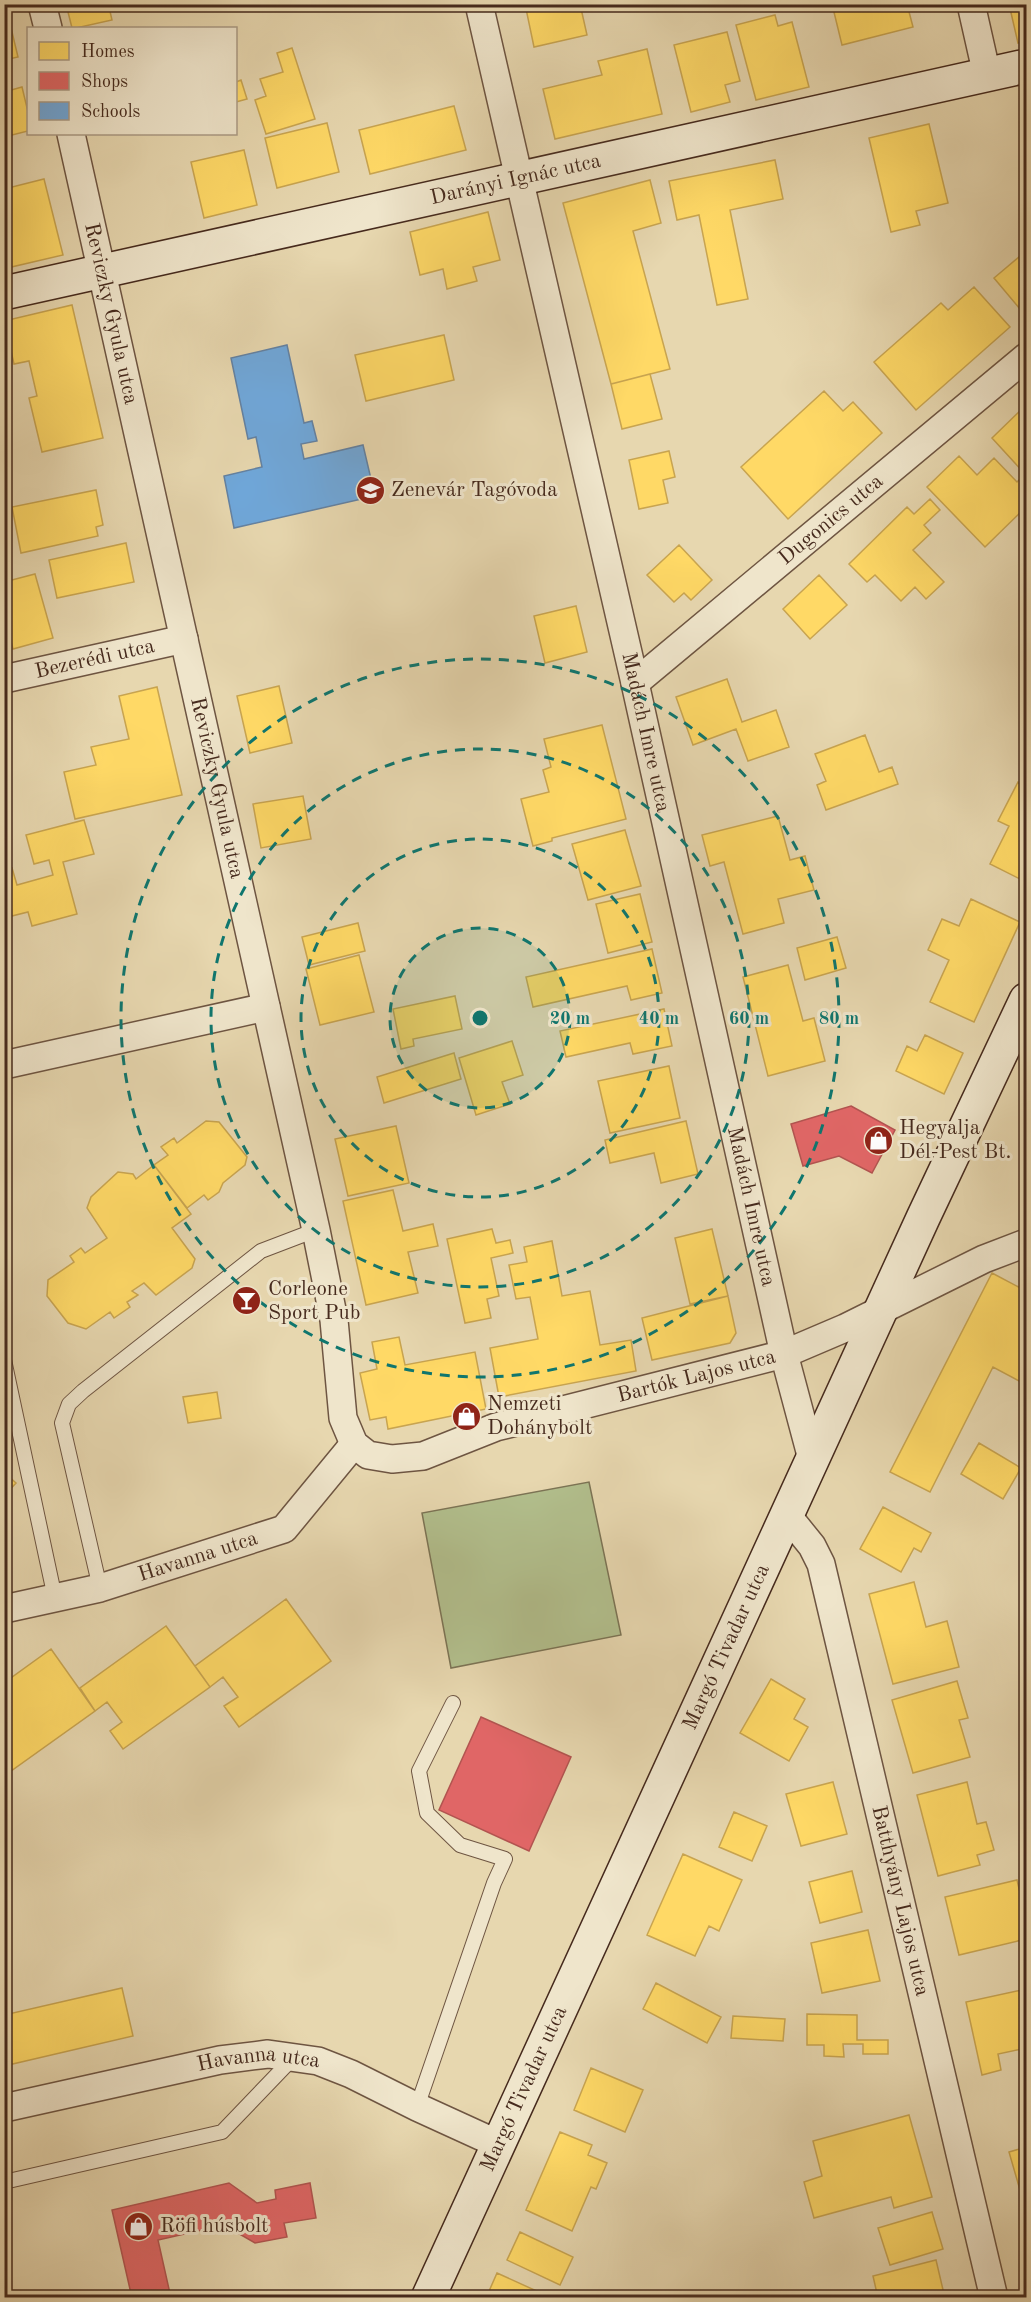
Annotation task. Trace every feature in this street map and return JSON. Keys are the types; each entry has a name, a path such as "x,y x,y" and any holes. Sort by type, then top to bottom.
{"street":[{"path":"42,4 48,27"},
{"name":"Madách Imre utca","path":"479,4 635,683 784,1354 812,1458"},
{"path":"971,4 987,75"},
{"name":"Darányi Ignác utca","path":"4,292 1026,66"},
{"name":"Reviczky Gyula utca","path":"71,135 316,1230 334,1320 343,1418 354,1444"},
{"name":"Dugonics utca","path":"635,683 1026,357"},
{"name":"Bezerédi utca","path":"4,679 184,639"},
{"name":"Margó Tivadar utca","path":"428,2298 812,1458 1026,1000"},
{"path":"4,1065 266,1007"},
{"name":"Bartók Lajos utca","path":"354,1444 368,1455 392,1459 423,1456 496,1427 784,1354 845,1328 984,1259 1026,1243"},
{"name":"Havanna utca","path":"4,1609 100,1588 284,1529 354,1444"},
{"name":"Batthyány Lajos utca","path":"787,1515 812,1546 821,1564 994,2298"},
{"name":"Havanna utca","path":"4,2108 220,2060 268,2054 318,2061 340,2069 498,2144"}],"lane":[{"path":"100,1588 62,1423 69,1404 261,1251 316,1230"},
{"path":"4,1360 56,1598"},
{"path":"417,2107 505,1858 460,1845 427,1813 419,1771 453,1703"},
{"path":"4,2182 222,2132 294,2057"}],"green space":[{"path":"589,1482 621,1635 451,1668 422,1513"}],"building: Homes":[{"path":"66,4 118,4 109,7 112,20 72,27"},
{"path":"329,4 349,4 330,9"},
{"path":"525,4 580,4 587,35 534,47"},
{"path":"832,4 907,4 913,27 842,45"},
{"path":"1009,4 1026,4 1026,41 1018,43"},
{"path":"6,7 18,57 4,60 4,8"},
{"path":"775,15 778,26 792,22 809,87 756,100 736,25"},
{"path":"727,32 740,81 725,85 730,102 691,112 674,45"},
{"path":"292,48 315,119 266,134 255,100 266,96 260,79 283,72 277,53"},
{"path":"647,49 662,114 555,139 543,89 602,75 598,61"},
{"path":"241,80 247,99 237,102 237,82"},
{"path":"22,87 27,108 27,131 4,137 4,92"},
{"path":"454,106 466,150 370,174 359,130"},
{"path":"327,123 339,172 277,188 265,138"},
{"path":"929,124 948,203 916,211 920,225 891,232 869,138"},
{"path":"244,150 257,205 204,218 191,162"},
{"path":"775,160 783,199 730,210 748,299 717,305 699,215 677,220 669,181"},
{"path":"44,179 63,255 7,268 4,257 4,189"},
{"path":"650,180 661,223 633,231 670,369 611,384 563,203"},
{"path":"488,212 500,260 473,267 477,281 447,289 443,269 420,275 410,232"},
{"path":"1026,251 1026,313 1025,315 994,278"},
{"path":"974,287 1010,327 916,410 874,362 941,303 948,310"},
{"path":"72,305 103,438 42,452 29,398 37,396 29,361 14,364 4,321"},
{"path":"444,335 454,380 366,401 355,355"},
{"path":"650,374 662,419 622,429 611,384"},
{"path":"824,391 843,411 853,402 882,433 788,519 741,467"},
{"path":"1026,405 1026,471 1024,473 992,438"},
{"path":"669,451 675,477 663,480 668,503 639,509 629,460"},
{"path":"959,456 977,475 994,458 1017,482 1026,473 1026,507 985,547 927,487"},
{"path":"96,490 103,525 96,527 98,536 21,553 12,507"},
{"path":"930,499 940,510 924,525 931,533 913,550 944,582 926,599 915,587 901,601 875,575 867,582 849,564 907,507 914,514"},
{"path":"126,543 134,582 57,598 49,560"},
{"path":"679,545 712,580 691,600 684,593 674,602 647,575"},
{"path":"35,574 53,638 13,649 4,615 4,582"},
{"path":"819,575 847,605 810,639 783,609"},
{"path":"576,606 587,652 545,663 534,616"},
{"path":"727,679 742,722 776,710 789,747 748,761 736,729 693,745 676,697"},
{"path":"279,686 292,743 250,753 237,696"},
{"path":"157,687 182,795 75,819 64,772 96,765 91,747 129,739 119,696"},
{"path":"602,725 626,819 552,838 552,841 533,846 521,799 549,792 543,770 551,767 544,739"},
{"path":"865,735 879,772 892,767 898,784 826,810 817,785 826,781 815,754"},
{"path":"4,773 11,799 4,801"},
{"path":"1018,782 1026,786 1026,882 990,864 1009,826 998,821"},
{"path":"303,796 311,839 261,848 253,804"},
{"path":"778,816 790,860 805,856 814,890 778,899 784,923 743,934 724,862 710,866 702,835"},
{"path":"84,820 94,854 63,862 77,914 32,926 28,912 4,918 4,870 12,868 17,885 53,875 49,860 34,864 26,835"},
{"path":"625,830 641,886 588,900 572,844"},
{"path":"640,894 652,942 608,953 596,904"},
{"path":"971,899 1020,922 974,1022 930,1002 949,960 928,950 942,919 959,926"},
{"path":"358,923 365,951 309,965 302,937"},
{"path":"837,937 846,968 805,980 797,948"},
{"path":"652,949 662,993 631,1000 627,986 533,1007 526,977"},
{"path":"359,955 374,1012 320,1025 306,969"},
{"path":"788,965 803,1021 814,1018 825,1061 768,1076 743,977"},
{"path":"455,996 462,1029 413,1039 414,1046 401,1049 393,1009"},
{"path":"664,1009 672,1046 633,1054 630,1043 566,1057 560,1031"},
{"path":"925,1035 963,1053 944,1094 896,1071 907,1046 917,1051"},
{"path":"512,1041 523,1075 502,1082 510,1104 476,1115 459,1058"},
{"path":"454,1053 461,1079 384,1103 377,1077"},
{"path":"669,1066 680,1118 610,1133 598,1081"},
{"path":"206,1121 219,1122 247,1157 245,1165 223,1183 219,1192 208,1200 204,1195 187,1208 154,1165 168,1155 161,1147 174,1138 177,1143"},
{"path":"686,1121 698,1174 661,1183 654,1153 610,1163 605,1140"},
{"path":"396,1126 409,1183 348,1196 335,1139"},
{"path":"154,1165 191,1214 172,1228 195,1259 192,1268 156,1295 144,1283 132,1291 138,1295 127,1302 130,1307 114,1318 110,1312 86,1329 68,1323 47,1296 48,1280 74,1262 70,1256 81,1248 85,1253 107,1238 87,1208 91,1197 118,1172 133,1174 136,1179"},
{"path":"393,1190 403,1231 433,1224 438,1246 408,1252 418,1293 366,1305 343,1201"},
{"path":"492,1229 496,1243 510,1240 513,1253 491,1258 499,1296 487,1299 491,1318 465,1323 447,1239"},
{"path":"712,1229 728,1296 690,1304 675,1238"},
{"path":"552,1241 562,1296 590,1291 600,1345 631,1340 636,1371 499,1397 490,1348 538,1339 530,1297 516,1299 509,1265 527,1262 524,1247"},
{"path":"992,1273 1026,1291 1026,1367 1019,1381 993,1367 930,1492 890,1472"},
{"path":"728,1296 736,1333 730,1343 652,1360 642,1318"},
{"path":"399,1337 405,1365 475,1352 486,1409 388,1429 386,1417 370,1420 360,1373 377,1369 372,1342"},
{"path":"217,1392 221,1418 188,1423 183,1397"},
{"path":"979,1443 1021,1468 1003,1499 961,1474"},
{"path":"4,1472 16,1483 4,1496"},
{"path":"883,1507 931,1533 921,1552 914,1548 901,1572 860,1549"},
{"path":"1026,1519 1026,1536 1021,1521"},
{"path":"914,1582 926,1627 947,1621 959,1667 893,1684 869,1594"},
{"path":"286,1599 331,1661 239,1727 224,1706 238,1697 223,1677 210,1687 195,1666"},
{"path":"166,1626 210,1687 123,1749 110,1731 122,1722 107,1702 95,1711 80,1688"},
{"path":"51,1649 95,1711 4,1776 4,1683"},
{"path":"771,1679 805,1699 794,1719 808,1727 789,1761 740,1733"},
{"path":"957,1681 968,1718 959,1720 970,1757 913,1773 892,1700"},
{"path":"833,1782 847,1834 801,1846 786,1794"},
{"path":"967,1782 977,1824 986,1822 994,1850 977,1855 980,1865 938,1876 917,1795"},
{"path":"734,1812 767,1826 752,1861 719,1847"},
{"path":"683,1854 742,1880 719,1931 709,1926 695,1956 647,1935"},
{"path":"852,1871 862,1912 820,1923 809,1882"},
{"path":"1017,1880 1026,1918 1026,1939 959,1955 945,1897"},
{"path":"868,1930 880,1981 822,1993 811,1943"},
{"path":"656,1983 721,2017 707,2043 643,2009"},
{"path":"122,1988 133,2036 4,2066 4,2015"},
{"path":"1026,1989 1026,2048 998,2054 1001,2070 982,2075 966,2002"},
{"path":"807,2014 857,2015 857,2040 888,2040 888,2054 863,2054 863,2044 843,2044 844,2057 824,2056 824,2045 807,2045"},
{"path":"733,2016 785,2019 783,2041 731,2038"},
{"path":"591,2068 643,2090 625,2132 574,2110"},
{"path":"909,2115 932,2197 894,2208 891,2197 814,2218 804,2182 822,2176 813,2141"},
{"path":"560,2132 592,2145 588,2155 607,2163 596,2189 591,2187 572,2231 526,2210"},
{"path":"1026,2147 1026,2189 1020,2190 1009,2152"},
{"path":"932,2212 943,2249 890,2265 878,2228"},
{"path":"520,2232 573,2257 560,2285 507,2260"},
{"path":"936,2260 944,2294 931,2298 878,2298 873,2276"},
{"path":"497,2273 552,2298 486,2298"}],"building: Shops":[{"path":"851,1106 895,1130 872,1173 839,1156 803,1166 791,1124"},
{"path":"481,1717 571,1757 529,1851 439,1810"},
{"path":"229,2183 257,2203 276,2199 275,2190 310,2183 316,2218 284,2223 287,2237 255,2243 224,2225 158,2240 171,2298 132,2298 112,2210"}],"building: Schools":[{"path":"287,345 304,423 312,421 317,441 301,444 304,459 363,445 375,496 234,528 224,476 262,467 256,437 248,439 231,358"}],"place":[{"name":"Zenevár Tagóvoda","path":"370,490"},
{"name":"Hegyalja Dél-Pest Bt.","path":"878,1140"},
{"name":"Corleone Sport Pub","path":"247,1301"},
{"name":"Nemzeti Dohánybolt","path":"466,1416"},
{"name":"Röfi húsbolt","path":"139,2226"}]}
